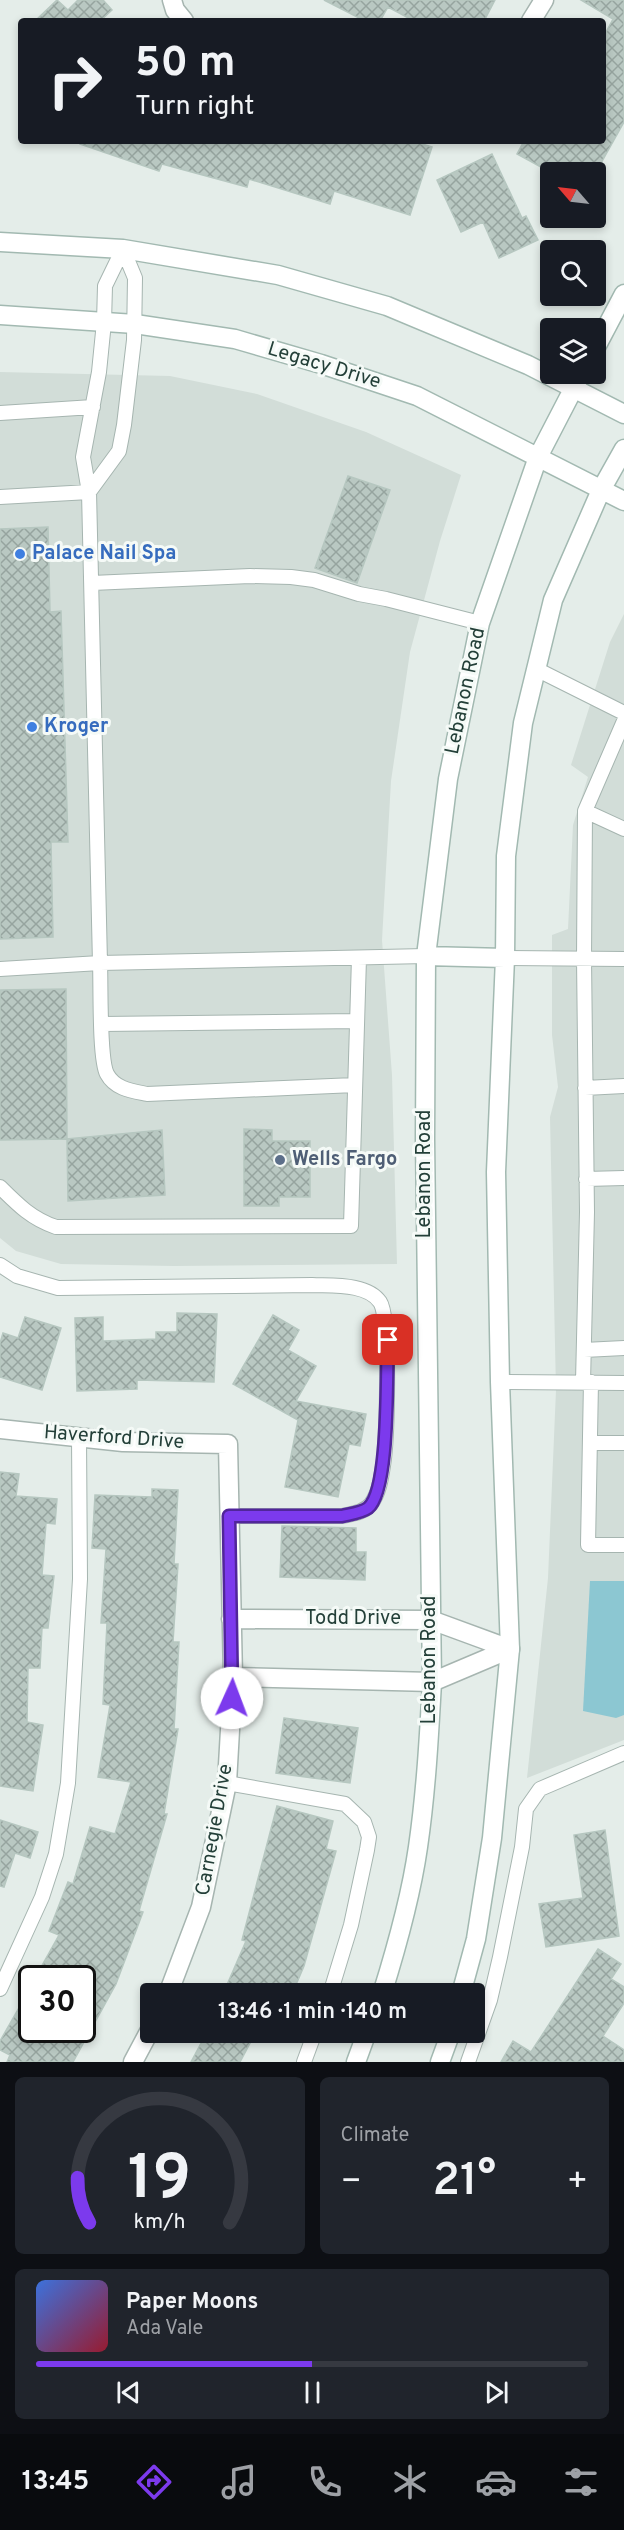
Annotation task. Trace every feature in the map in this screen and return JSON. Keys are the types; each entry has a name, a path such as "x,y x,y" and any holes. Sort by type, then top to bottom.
{"main road":[{"path":"533,18 544,0"},
{"path":"0,242 123,249 278,275 387,306 540,369"},
{"path":"606,328 624,294"},
{"name":"Legacy Drive","path":"0,315 135,324 236,339 368,379 426,400 624,501"},
{"name":"Lebanon Road","path":"385,1983 407,1903 418,1848 429,1752 432,1682 424,1139 426,956 448,779 480,623 538,457 576,384"},
{"path":"583,384 624,414"},
{"path":"464,1983 476,1939 492,1838 510,1649 500,1382 496,1172 505,958 506,856 523,723 553,600 601,490 624,449"},
{"path":"426,956 505,958"},
{"name":"Haverford Drive","path":"0,1429 123,1442 228,1444"},
{"name":"Carnegie Drive","path":"172,1983 201,1907 227,1783 233,1677 228,1444"},
{"name":"Todd Drive","path":"231,1618 431,1620 510,1649"},
{"path":"233,1677 432,1682 510,1649"},
{"path":"133,2062 143,2043"},
{"path":"356,2062 363,2043"},
{"path":"440,2062 447,2043"}],"lane":[{"path":"123,249 105,286 104,322 93,407 83,457 89,492 100,963 103,1058 107,1074 117,1085 147,1094 355,1085"},
{"path":"89,492 119,451 129,395 135,324 135,278 123,249"},
{"path":"0,413 93,407"},
{"path":"0,497 89,492"},
{"path":"92,583 250,576 291,577 314,580 358,594 480,623"},
{"path":"536,669 624,713"},
{"path":"624,721 585,811 584,959 586,1179 584,1350 590,1443 588,1545 624,1545"},
{"path":"585,811 624,829"},
{"path":"0,969 100,963 426,956"},
{"path":"0,1187 22,1210 39,1221 56,1227 351,1226 359,958"},
{"path":"505,958 624,959"},
{"path":"102,1024 357,1021"},
{"path":"585,1088 624,1086"},
{"path":"586,1179 624,1178"},
{"path":"0,1265 17,1276 58,1288 312,1285 352,1287 367,1292 380,1301 384,1311 388,1340 384,1464 377,1493 369,1507 357,1513 342,1516 229,1516"},
{"path":"584,1350 624,1348"},
{"path":"500,1382 624,1383"},
{"path":"0,1989 42,1898 56,1854 68,1783 80,1579 79,1437"},
{"path":"590,1443 624,1443"},
{"path":"468,2062 490,2000 500,1957 522,1847 526,1809 540,1789 624,1754"},
{"path":"227,1783 345,1804 364,1822 369,1837 367,1850 351,1925 333,1983"},
{"path":"304,2062 311,2043"}],"shaded area":[{"path":"0,372 170,376 257,394 366,432 461,475 440,541 410,652 391,781 382,940 392,1075 397,1264 174,1266 61,1264 16,1251 0,1238"},
{"path":"624,614 624,1740 527,1778 548,1578 556,1390 550,1117 558,1087 552,1035 552,935 568,929 573,825 588,777 571,765 610,642"}],"water":[{"path":"590,1581 624,1581 624,1715 616,1718 583,1711"}],"building":[{"path":"57,0 68,10 78,0 103,0 112,10 103,18 38,18"},
{"path":"324,0 495,0 486,18 408,18 388,7 382,18 359,18"},
{"path":"581,0 624,0 624,122 602,162 540,162 540,167 517,154 522,144 606,144 606,32 613,19"},
{"path":"80,144 422,144 432,147 410,215 334,191 330,204 249,179 247,187 162,164 159,171"},
{"path":"492,154 522,218 526,216 538,240 499,258 483,222 461,232 437,180"},
{"path":"348,476 390,490 357,583 315,568"},
{"name":"Kroger","path":"48,527 50,612 61,611 68,842 51,842 53,937 0,939 0,529"},
{"path":"66,989 67,1139 0,1140 0,990"},
{"path":"244,1129 272,1130 272,1141 310,1141 310,1197 279,1197 279,1206 244,1206"},
{"path":"162,1130 165,1195 68,1201 67,1139"},
{"path":"177,1313 217,1314 214,1382 137,1380 137,1389 77,1391 75,1318 103,1317 103,1341 156,1339 156,1332 177,1332"},
{"path":"273,1315 299,1330 288,1350 316,1366 296,1401 366,1414 360,1446 349,1444 338,1497 285,1487 298,1420 233,1384"},
{"path":"25,1317 61,1328 42,1390 0,1377 0,1343 3,1333 18,1338"},
{"path":"0,1472 19,1474 16,1496 57,1499 55,1524 46,1523 42,1575 54,1576 48,1628 42,1628 40,1668 28,1668 27,1722 43,1725 33,1791 0,1786"},
{"path":"152,1489 178,1490 174,1564 178,1564 173,1642 179,1642 174,1729 178,1729 164,1814 167,1814 139,1911 143,1912 116,1984 96,2020 96,1965 42,1965 59,1935 49,1931 68,1882 73,1884 90,1827 115,1834 131,1782 98,1777 110,1705 103,1704 107,1623 101,1623 106,1549 92,1548 95,1495 152,1497"},
{"path":"282,1526 356,1528 356,1552 366,1552 365,1580 280,1577"},
{"path":"284,1718 358,1728 350,1783 276,1773"},
{"path":"277,1806 333,1821 326,1849 336,1851 304,1966 297,1983 228,1983 246,1941 242,1940"},
{"path":"0,1820 38,1832 30,1858 15,1853 4,1887 0,1886"},
{"path":"605,1830 619,1936 546,1947 539,1904 583,1898 574,1835"},
{"path":"598,1949 621,1964 611,1979 624,1987 624,2003 603,2036 624,2050 624,2062 501,2062 513,2041 531,2052"},
{"path":"18,2010 18,2043 83,2043 73,2062 7,2062 10,2055 0,2050 0,2041"},
{"path":"201,2043 250,2043 240,2062 191,2062"}],"place":[{"name":"Palace Nail Spa","path":"20,554"},
{"name":"Kroger","path":"32,727"},
{"name":"Wells Fargo","path":"280,1160"}],"route":[{"path":"232,1698 229,1516 342,1516 357,1513 369,1507 377,1493 384,1464 388,1340"}]}
